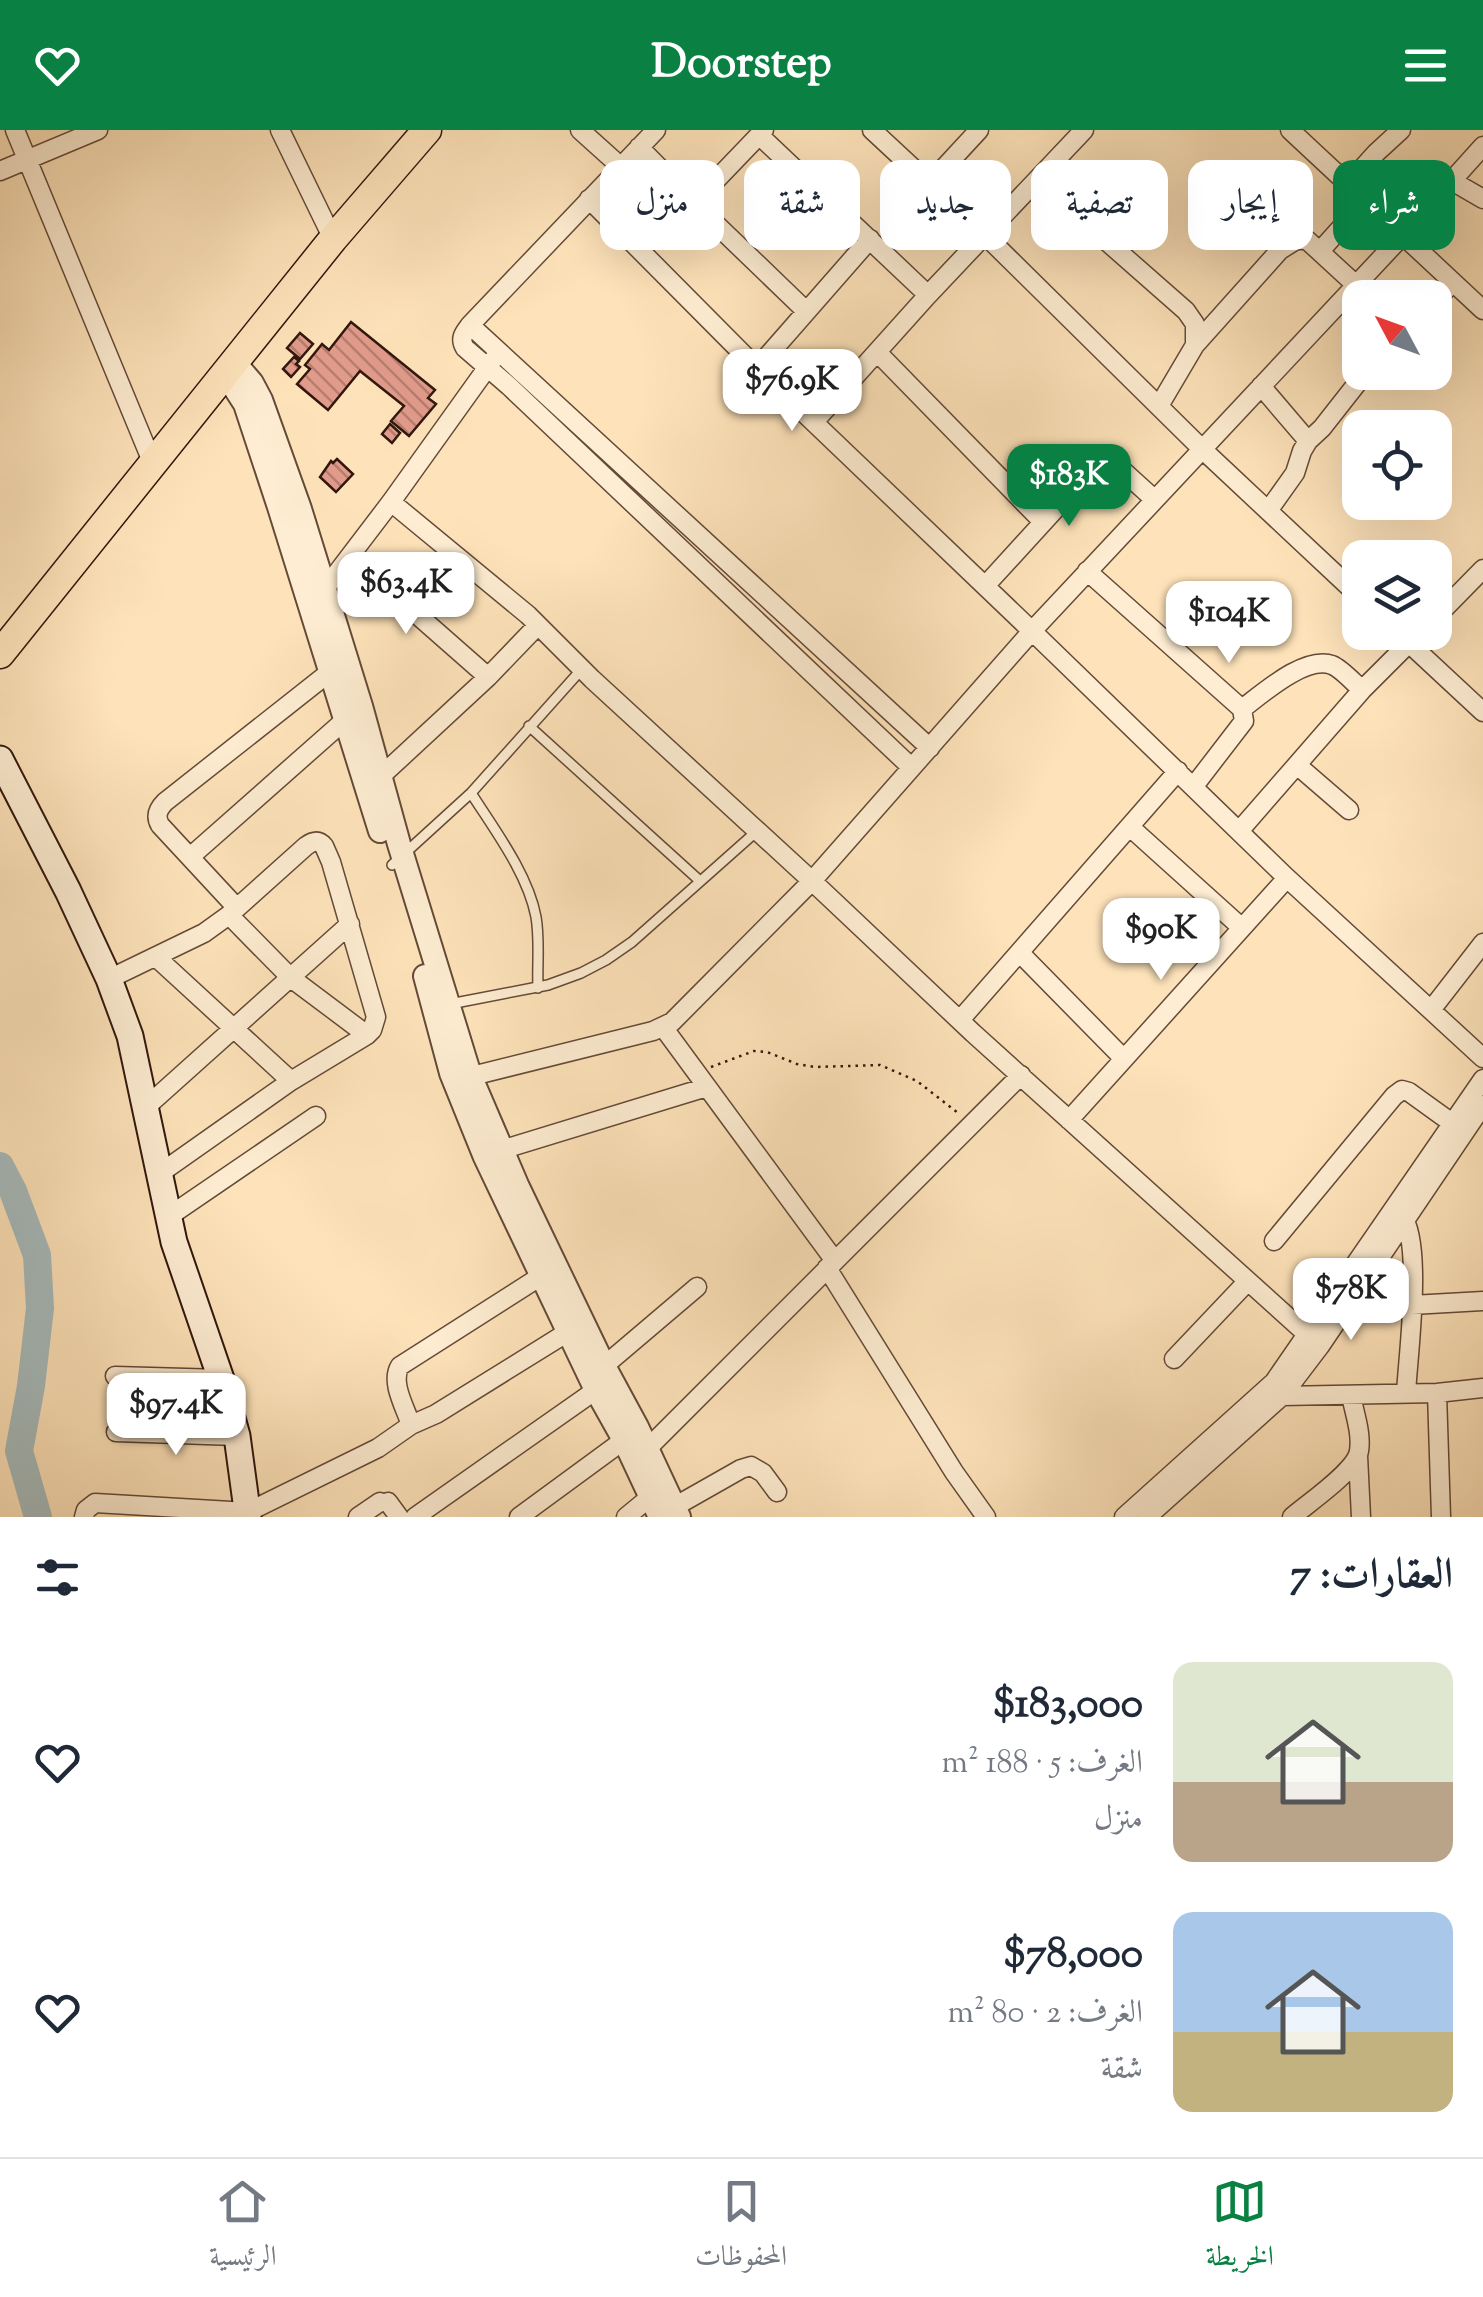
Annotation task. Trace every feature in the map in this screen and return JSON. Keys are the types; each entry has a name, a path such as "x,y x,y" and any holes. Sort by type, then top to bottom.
{"main road":[{"path":"0,654 332,240 428,130"},
{"path":"0,759 68,891 130,1036 174,1242 237,1436 248,1515"}],"street":[{"path":"15,130 153,464"},
{"path":"0,170 98,130"},
{"path":"280,130 332,240"},
{"path":"580,130 613,160"},
{"path":"626,160 656,130"},
{"path":"872,130 905,160"},
{"path":"951,160 979,130"},
{"path":"1056,160 1084,130"},
{"path":"1290,130 1333,170"},
{"path":"1370,160 1402,130"},
{"path":"724,172 762,133 928,295"},
{"path":"1455,178 1483,146"},
{"path":"639,147 652,160"},
{"path":"1455,183 1483,199"},
{"path":"1011,208 1031,186"},
{"path":"600,189 470,325 462,337 463,344 487,368 559,420 697,536 930,748"},
{"path":"590,200 757,368 1287,878 1483,1058"},
{"path":"724,232 806,311"},
{"path":"1320,251 1333,237"},
{"path":"757,368 870,238"},
{"path":"1159,406 1194,345 1280,250 1296,240 1308,240 1351,280"},
{"path":"814,422 971,250"},
{"path":"1002,250 1342,580"},
{"path":"1117,250 1186,311 1194,324 1194,345"},
{"path":"1361,280 1389,250"},
{"path":"1419,250 1483,310"},
{"path":"463,1079 662,1027 685,1011 812,881 1032,631 1342,300"},
{"path":"470,325 683,551 911,767"},
{"path":"499,352 324,590 331,671 345,720 450,1004 463,1079 501,1150 510,1190"},
{"path":"877,352 1044,522"},
{"path":"230,368 324,590 380,777 407,910 463,1079 510,1190 576,1327 596,1390 665,1505"},
{"path":"1261,386 1308,441"},
{"path":"1268,511 1295,473 1308,441 1352,390"},
{"path":"985,586 1102,458 1110,460 1154,499"},
{"path":"391,502 538,626 960,1020 1314,1341"},
{"path":"683,551 697,536"},
{"path":"1452,601 1483,568"},
{"path":"1087,572 1242,709 1244,721 1194,786"},
{"path":"1468,585 1483,598"},
{"path":"324,590 390,593 488,676"},
{"path":"380,777 538,626"},
{"path":"1240,830 1397,650"},
{"path":"1423,650 1483,712"},
{"path":"1242,709 1280,680 1313,664 1332,666 1362,690"},
{"path":"331,671 161,806 158,814 160,825 291,978 366,1035"},
{"path":"190,857 345,720"},
{"path":"1298,766 1349,810"},
{"path":"960,1020 1178,771"},
{"path":"1130,827 1242,928"},
{"path":"108,979 204,933 306,846 318,841 324,846 376,1018 372,1030 291,1081 160,1174"},
{"path":"1069,1120 1287,878"},
{"path":"146,1108 350,924"},
{"path":"1430,1010 1483,943"},
{"path":"1020,953 1124,1059"},
{"path":"156,957 291,1081"},
{"path":"662,1027 831,1264 954,1472 986,1517"},
{"path":"518,1517 635,1451 831,1264 1020,1075"},
{"path":"1147,1517 1273,1394 1314,1341 1483,1079"},
{"path":"501,1150 701,1080"},
{"path":"1274,1241 1402,1090 1452,1123"},
{"path":"1399,1214 1483,1105"},
{"path":"168,1217 316,1116"},
{"path":"1399,1214 1410,1236 1412,1305 1406,1393"},
{"path":"411,1425 396,1382 400,1366 549,1271"},
{"path":"1174,1359 1248,1282"},
{"path":"604,1366 697,1287"},
{"path":"1412,1305 1483,1301"},
{"path":"576,1327 604,1366 635,1451"},
{"path":"84,1517 94,1503 248,1515 378,1448 576,1327"},
{"path":"115,1376 221,1379"},
{"path":"1124,1517 1273,1394 1437,1393 1483,1388"},
{"path":"415,1517 596,1390"},
{"path":"1437,1393 1441,1517"},
{"path":"1351,1395 1359,1437 1361,1517"},
{"path":"116,1432 237,1436"},
{"path":"1292,1517 1358,1456"},
{"path":"626,1517 665,1505 751,1466 763,1473 777,1492"},
{"path":"358,1517 389,1507"}],"lane":[{"path":"397,860 470,792 582,669"},
{"path":"529,726 700,881"},
{"path":"470,792 502,841 535,912 538,988"},
{"path":"450,1004 538,988 606,960 632,942 758,831"}],"path":[{"path":"701,1080 754,1051 815,1067 880,1065 917,1081 972,1124"}],"building":[{"path":"351,322 435,390 428,398 436,404 409,436 391,421 404,406 360,371 328,410 297,384 310,369 305,365 322,344 329,350"},
{"path":"300,333 313,344 300,359 287,348"},
{"path":"294,357 300,367 291,377 283,369"},
{"path":"390,424 400,433 392,443 382,434"},
{"path":"337,459 353,474 336,492 320,477"}],"waterway":[{"path":"0,1166 37,1255 40,1308 19,1451 38,1517"}]}
